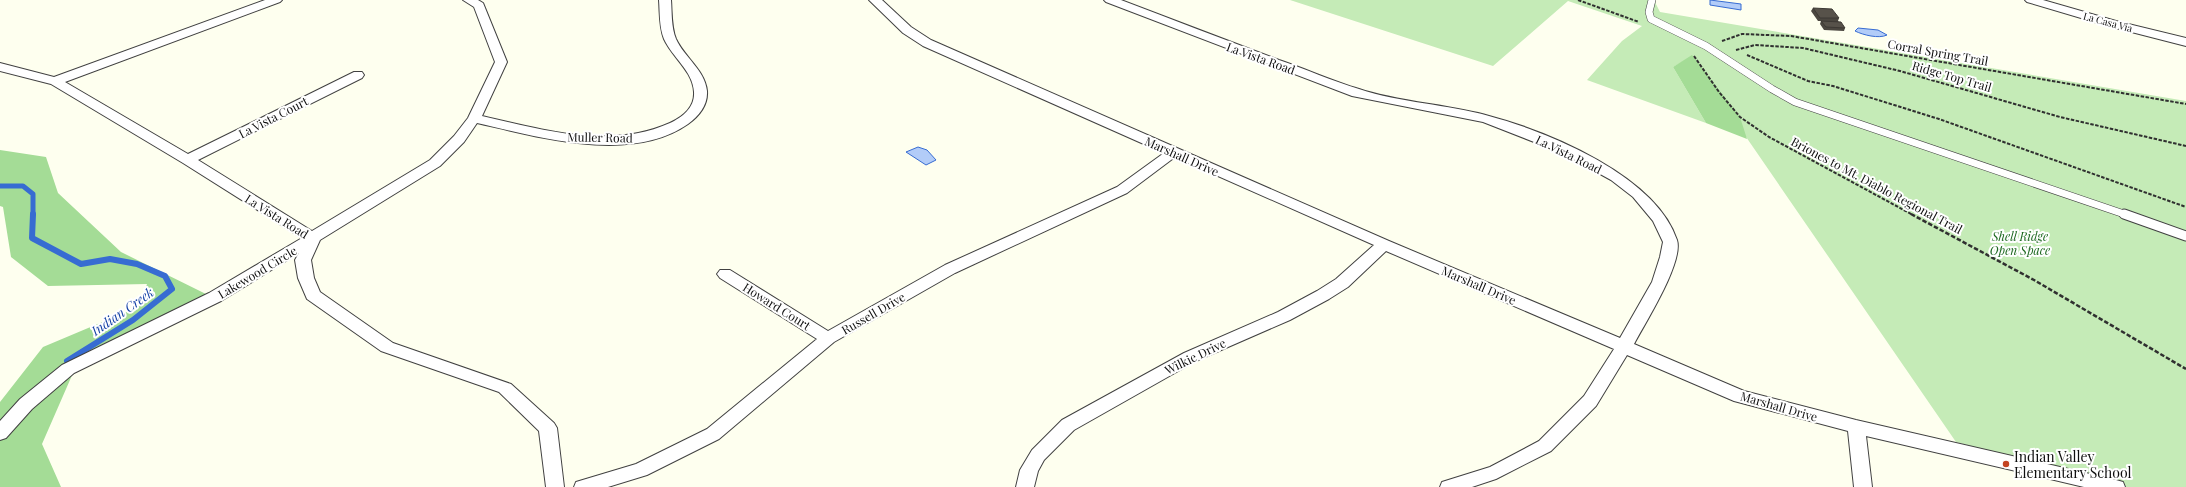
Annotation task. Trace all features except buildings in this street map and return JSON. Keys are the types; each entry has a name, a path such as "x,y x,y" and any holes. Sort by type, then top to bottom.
{"street":[{"path":"55,81 276,0"},
{"name":"Lakewood Circle","path":"0,433 26,404 68,369 215,297 435,164 459,140 474,118 501,62 479,5 469,0"},
{"name":"Muller Road","path":"474,118 565,137 595,139 644,137 663,132 684,120 692,114 700,101 700,86 693,70 669,38 665,0"},
{"name":"Marshall Drive","path":"876,0 907,30 927,43 1623,348 1740,396 1856,427 2116,487"},
{"name":"La Vista Road","path":"1110,0 1357,93 1486,119 1566,150 1616,177 1638,194 1660,218 1670,242 1668,257 1660,282 1623,348 1590,401 1545,446 1496,472 1449,487"},
{"name":"La Casa Via","path":"2031,0 2112,24 2186,42"},
{"name":"La Vista Road","path":"0,67 55,81 188,160 313,238 303,260 306,278 313,295 387,347 505,388 548,428 556,487"},
{"name":"La Vista Court","path":"188,160 358,74"},
{"name":"Russell Drive","path":"583,487 641,470 713,434 828,338 950,269 1122,190 1174,152"},
{"name":"Wilkie Drive","path":"1025,487 1029,470 1038,455 1052,439 1068,425 1126,391 1190,357 1284,316 1324,295 1342,282 1384,244"},
{"name":"Howard Court","path":"725,274 828,338"},
{"path":"1856,427 1863,487"}],"lane":[{"path":"1652,0 1649,12 1650,19 1661,26 1708,45 1773,91 1795,102 2062,191 2186,236"}],"path":[{"path":"1578,0 1642,23"},
{"name":"Corral Spring Trail","path":"1693,55 1696,48 1742,34 1791,36 2186,104"},
{"name":"Ridge Top Trail","path":"1708,45 1735,50 1755,45 1803,48 1900,71 2060,116 2186,146"},
{"path":"1735,50 1808,81 1833,86 1939,119 2186,207"},
{"name":"Briones to Mt. Diablo Regional Trail","path":"1693,55 1719,92 1740,117 1769,137 2034,280 2186,369"}],"green space":[{"name":"Shell Ridge Open Space","path":"1290,0 1654,0 1660,12 2186,101 2186,487 2123,487 1956,442 1691,57 1673,67 1706,123 1587,80 1622,41 1642,26 1568,1 1493,66"},
{"path":"1692,55 1740,117 1747,139 1706,123 1673,67"},
{"path":"0,150 46,157 58,193 121,252 210,296 73,373 42,444 61,487 0,487 0,402 43,347 138,307 147,284 48,286 11,257 3,207 0,206"}],"water":[{"path":"1710,0 1741,4 1741,10 1710,5"},
{"path":"1858,28 1878,30 1887,35 1875,37 1855,31"},
{"path":"918,147 927,150 936,160 926,165 906,152"}],"waterway":[{"name":"Indian Creek","path":"0,186 23,186 33,194 33,214"},
{"name":"Indian Creek","path":"33,214 32,238 81,264 110,259 137,264 165,276 172,289 133,320 67,361"}],"place":[{"name":"Indian Valley Elementary School","path":"2006,464"}]}
